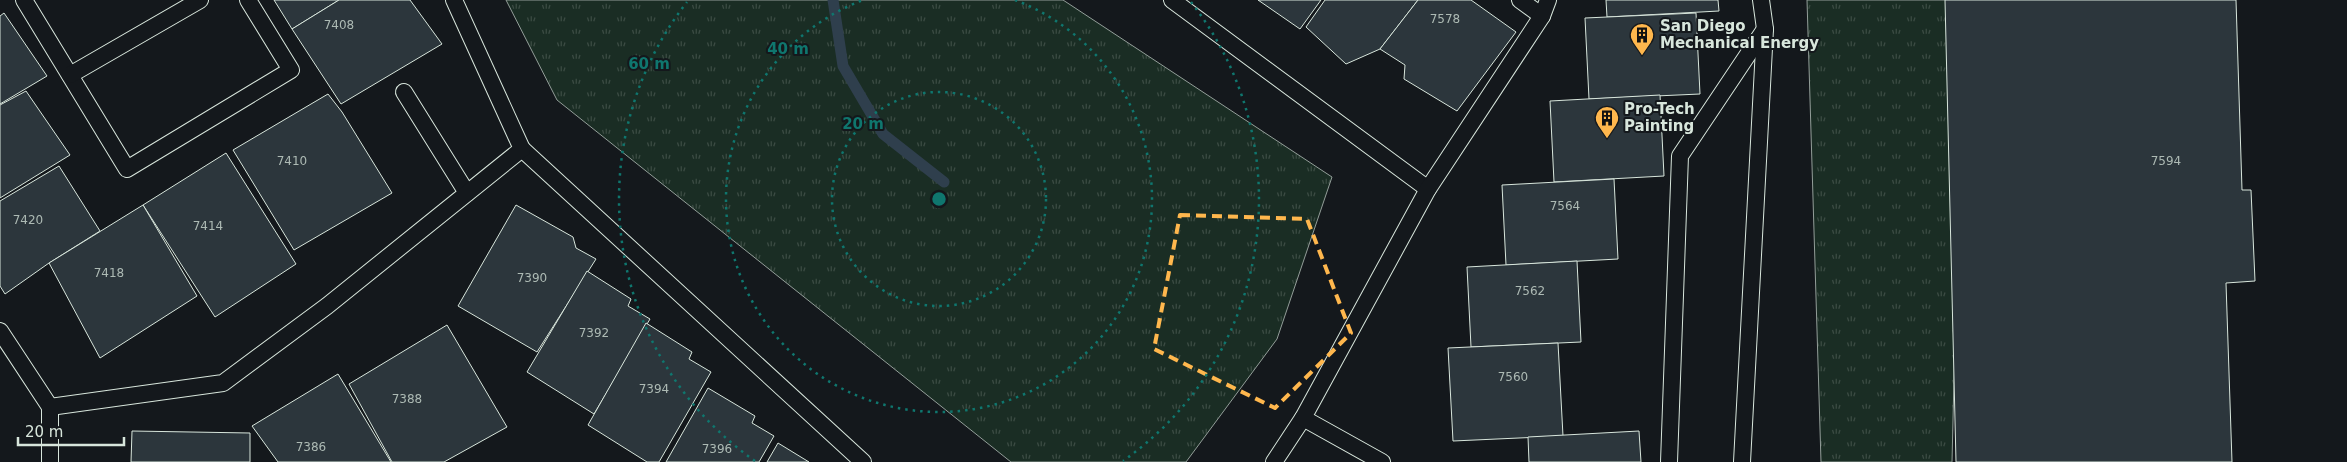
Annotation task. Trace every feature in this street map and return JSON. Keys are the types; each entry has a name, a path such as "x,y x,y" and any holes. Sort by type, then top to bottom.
{"lane":[{"path":"24,0 127,169 291,70 248,0"},
{"path":"70,75 200,0"},
{"path":"454,0 522,148 863,462"},
{"path":"1172,0 1428,189"},
{"path":"1520,0 1542,16"},
{"path":"1274,462 1303,418 1428,189 1542,16 1548,0"},
{"path":"1742,462 1765,29 1761,0"},
{"path":"1669,462 1680,156 1765,29"},
{"path":"404,92 468,193"},
{"path":"50,407 223,383 327,306 522,148"},
{"path":"0,331 50,407 50,462"},
{"path":"1303,418 1382,462"}],"highlighted area":[{"path":"1180,215 1307,219 1351,333 1275,408 1154,349"}],"green space":[{"path":"506,0 1063,0 1332,177 1277,339 1186,462 1011,462 557,100"},
{"path":"1807,0 1963,0 1952,462 1821,462"}],"building":[{"path":"274,0 339,0 292,29"},
{"path":"339,0 410,0 442,44 341,104 292,29"},
{"path":"1258,0 1321,0 1300,29"},
{"path":"1325,0 1418,0 1380,49 1346,64 1306,27"},
{"path":"1418,0 1471,0 1516,32 1457,111 1404,79 1405,65 1380,49"},
{"path":"1606,0 1718,0 1719,11 1607,17"},
{"path":"1945,0 2236,0 2242,190 2251,190 2255,281 2226,283 2232,462 1956,462"},
{"path":"4,13 47,76 0,104 0,16"},
{"name":"San Diego Mechanical Energy","path":"1696,13 1700,94 1589,99 1585,18"},
{"path":"26,91 70,155 0,198 0,105"},
{"path":"328,94 342,112 392,193 294,250 233,150"},
{"name":"Pro-Tech Painting","path":"1660,95 1664,176 1554,182 1550,101"},
{"path":"226,153 296,264 215,317 143,205"},
{"path":"59,166 100,231 49,263 5,294 0,286 0,201"},
{"path":"1614,179 1618,259 1506,265 1502,185"},
{"path":"143,205 197,296 100,358 49,263"},
{"path":"516,205 573,237 576,248 596,259 537,352 458,306"},
{"path":"1577,261 1581,342 1471,347 1467,267"},
{"path":"587,271 631,299 628,306 650,319 594,414 527,372"},
{"path":"646,323 692,352 689,359 711,372 659,462 647,462 588,425"},
{"path":"447,325 507,427 444,462 392,462 349,384"},
{"path":"1558,343 1563,436 1453,441 1448,348"},
{"path":"338,374 391,462 278,462 252,426"},
{"path":"708,388 755,416 752,423 774,436 759,462 666,462"},
{"path":"132,431 250,433 250,462 131,462"},
{"path":"1639,431 1641,462 1529,462 1528,437"},
{"path":"778,443 809,462 767,462"}],"waterway":[{"path":"833,0 843,66 883,134 944,182"}],"place":[{"name":"San Diego Mechanical Energy","path":"1642,56"},
{"name":"Pro-Tech Painting","path":"1607,139"}]}
